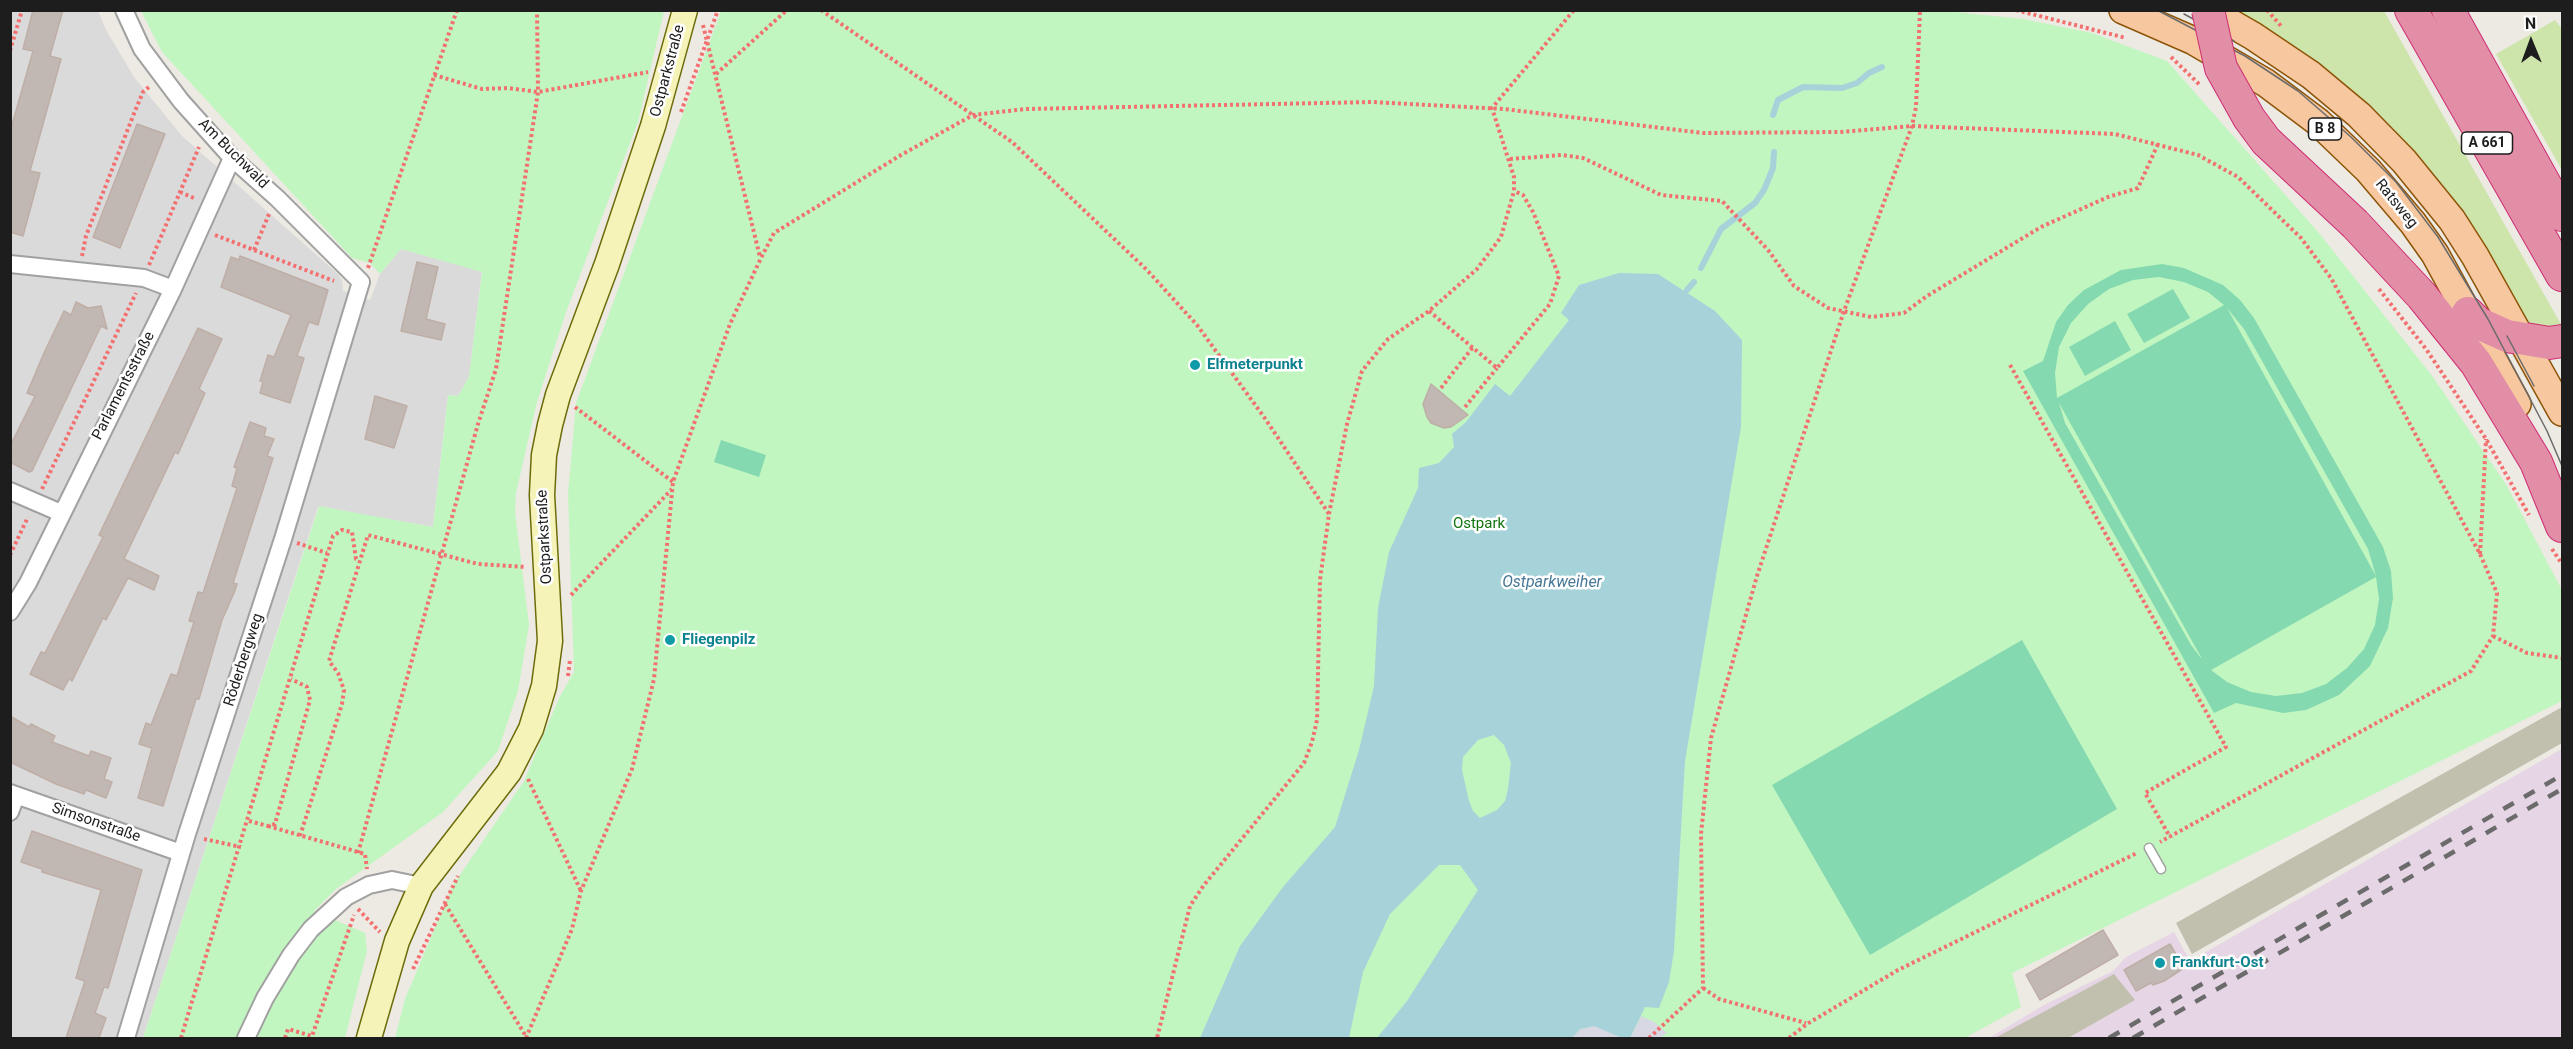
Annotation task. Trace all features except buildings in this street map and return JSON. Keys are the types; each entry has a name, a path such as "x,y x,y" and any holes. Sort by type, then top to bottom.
{"highway":[{"path":"2208,10 2221,68 2249,118 2266,141 2355,224 2422,296 2476,363 2536,462 2548,531"},
{"name":"A 661","path":"2411,10 2562,275"},
{"name":"A 661","path":"2448,10 2562,215"},
{"path":"2468,313 2487,328 2523,340 2562,341"}],"main road":[{"name":"Ratsweg","path":"2124,10 2171,30 2226,58 2318,122 2368,170 2413,223 2435,254 2547,460 2562,496"},
{"name":"B 8","path":"2208,10 2284,55 2337,96 2382,138 2452,220 2523,340 2562,412"}],"street":[{"name":"Am Buchwald","path":"124,10 142,49 154,67 206,130 232,158 278,198 362,282"},
{"name":"Ostparkstraße","path":"369,1038 397,941 421,886 509,772 531,729 544,686 549,649 542,495 544,455 550,425 558,395 607,264 653,126 685,10"},
{"name":"Parlamentsstraße","path":"10,612 28,583 173,289 232,158"},
{"path":"10,264 144,278 173,289"},
{"name":"Röderbergweg","path":"126,1038 181,853 287,528 362,282"},
{"path":"10,491 61,513"},
{"name":"Simsonstraße","path":"12,800 181,853"},
{"path":"246,1038 265,998 291,955 311,929 346,897 369,885 392,880 421,886"}],"lane":[{"path":"2149,848 2161,869"}],"path":[{"path":"10,51 22,10"},
{"path":"362,282 390,209 413,132 457,10"},
{"path":"358,853 478,424 496,369 538,92 537,10"},
{"path":"716,74 787,10"},
{"path":"821,10 1012,142 1147,270 1197,324 1264,417 1329,514"},
{"path":"1492,108 1574,10"},
{"path":"1649,1038 1702,988 1701,834 1711,738 1757,576 1844,311 1912,126 1916,107 1920,10"},
{"path":"2016,10 2128,39"},
{"path":"708,40 761,258"},
{"path":"2167,54 2190,74 2207,94"},
{"path":"434,75 482,89 508,88 538,92 610,77 653,72"},
{"path":"78,271 87,236 143,92"},
{"path":"527,1038 572,929 581,891 632,769 654,679 673,482 730,324 761,258 774,233 901,155 973,115 1026,109 1227,103 1372,102 1492,108 1703,133 1839,132 1912,126 2115,134 2198,155 2238,177 2301,238 2331,278 2480,554 2497,593 2493,636 2471,671 2149,848 1898,970 1807,1024 1789,1038"},
{"path":"1157,1038 1190,906 1204,885 1304,763 1312,742 1317,720 1320,580 1329,514 1347,424 1362,370 1388,339 1429,311 1477,269 1501,237 1514,191 1510,159 1492,108"},
{"path":"10,555 144,278 206,130"},
{"path":"1510,159 1562,155 1583,159 1661,195 1709,197 1722,201 1768,250 1794,286 1828,308 1870,317 1904,313 1927,296 2041,227 2108,197 2138,188 2158,144"},
{"path":"1465,407 1550,303 1559,276 1533,212 1523,195 1514,191"},
{"path":"180,192 202,201"},
{"path":"254,250 271,210"},
{"path":"208,232 344,285"},
{"path":"2377,288 2426,350 2548,531 2562,564"},
{"path":"1429,311 1497,368"},
{"path":"1441,388 1473,347"},
{"path":"2010,364 2226,747 2145,793 2170,837"},
{"path":"572,405 673,482"},
{"path":"2480,554 2486,439"},
{"path":"571,595 672,489"},
{"path":"181,1038 241,848 333,536 342,530 352,532 356,559 359,560"},
{"path":"300,836 342,704 344,690 338,673 329,661 368,535 478,564 547,567"},
{"path":"305,545 327,553"},
{"path":"2493,636 2527,653 2562,658"},
{"path":"268,826 275,824 310,700 307,687 291,679"},
{"path":"526,775 581,891"},
{"path":"249,821 365,854 367,872"},
{"path":"210,840 241,848"},
{"path":"444,904 527,1038"},
{"path":"358,909 381,933"},
{"path":"285,1038 288,1029 312,1036 352,919"},
{"path":"1702,988 1719,999 1807,1024"}],"shaded area":[{"path":"10,11 98,11 106,30 134,77 182,136 338,274 342,280 343,291 370,300 380,274 401,249 482,271 469,377 458,396 448,395 433,527 318,507 143,1038 11,1038"},
{"path":"2562,707 2562,743 2192,954 2176,923"},
{"path":"2562,749 2562,1038 1989,1038 2044,1005 2113,971 2126,957 2174,932 2190,961"},
{"path":"2114,974 2135,1000 2068,1038 1995,1038"},
{"path":"1641,1016 1654,1022 1667,1033 1659,1038 1630,1038"},
{"path":"1593,1026 1603,1028 1622,1038 1572,1038 1580,1029"}],"green space":[{"name":"Ostpark","path":"1937,10 2023,19 2092,33 2167,61 2319,233 2433,377 2507,486 2562,590 2562,701 2012,973 2021,1007 1965,1038 395,1038 405,999 453,885 524,781 560,696 574,672 568,494 576,403 721,11"},
{"path":"141,11 664,11 638,122 566,312 537,402 516,493 515,512 529,625 518,691 498,751 443,812 336,889 314,911 365,933 367,951 345,1038 143,1038 319,506 433,527 448,395 458,396 469,377 482,272 401,249 380,274 370,263 352,258 162,52"},
{"path":"2227,11 2384,11 2562,326 2528,333 2458,214"},
{"path":"2555,20 2562,29 2562,170 2496,54"},
{"path":"2162,264 2184,268 2223,285 2240,300 2254,318 2383,547 2391,571 2393,598 2388,628 2370,666 2339,695 2306,710 2283,713 2236,703 2214,713 2023,371 2043,361 2056,322 2068,305 2084,290 2121,270","holes":["2159,277 2184,282 2208,292 2224,305 2057,398 2055,373 2059,347 2071,323 2088,304 2109,289 2133,280","2227,308 2244,329 2368,549 2376,576","2059,403 2201,658 2191,645 2065,423","2376,577 2379,599 2375,625 2364,649 2347,668 2326,684 2302,693 2276,696 2251,692 2227,682 2211,670"]},
{"path":"2173,289 2190,318 2144,343 2127,314"},
{"path":"2115,321 2131,350 2085,376 2069,347"},
{"path":"721,440 766,455 759,477 714,462"},
{"path":"2022,640 2117,809 1870,955 1772,785"}],"water":[{"name":"Ostparkweiher","path":"1619,273 1658,274 1715,311 1742,340 1741,427 1685,761 1674,951 1669,982 1659,1008 1645,1007 1630,1038 1622,1038 1594,1026 1580,1029 1572,1038 1377,1038 1407,1001 1478,890 1460,865 1439,865 1390,914 1363,972 1349,1038 1200,1038 1240,946 1283,887 1335,827 1359,750 1374,686 1378,608 1389,552 1418,488 1419,468 1439,463 1454,447 1452,434 1466,422 1495,384 1510,396 1569,320 1561,313 1579,285","holes":["1494,735 1504,745 1511,763 1505,801 1497,810 1480,818 1473,811 1469,801 1462,770 1463,757 1478,740"]}],"waterway":[{"path":"1773,115 1778,100 1803,87 1842,88 1857,83 1869,73 1882,67"},
{"path":"1701,268 1721,229 1755,203 1764,190 1773,168 1774,152"},
{"path":"1687,290 1694,282"}],"tram line":[{"path":"2157,10 2245,56 2298,91 2351,137 2396,182 2438,237 2488,319 2547,431 2562,466"},
{"path":"2184,14 2234,41"},
{"path":"2507,336 2534,386"}],"railway":[{"path":"2109,1038 2562,775"},
{"path":"2133,1038 2562,789"}],"place":[{"name":"Elfmeterpunkt","path":"1195,365"},
{"name":"Fliegenpilz","path":"670,640"},
{"name":"Frankfurt-Ost","path":"2160,963"}]}
